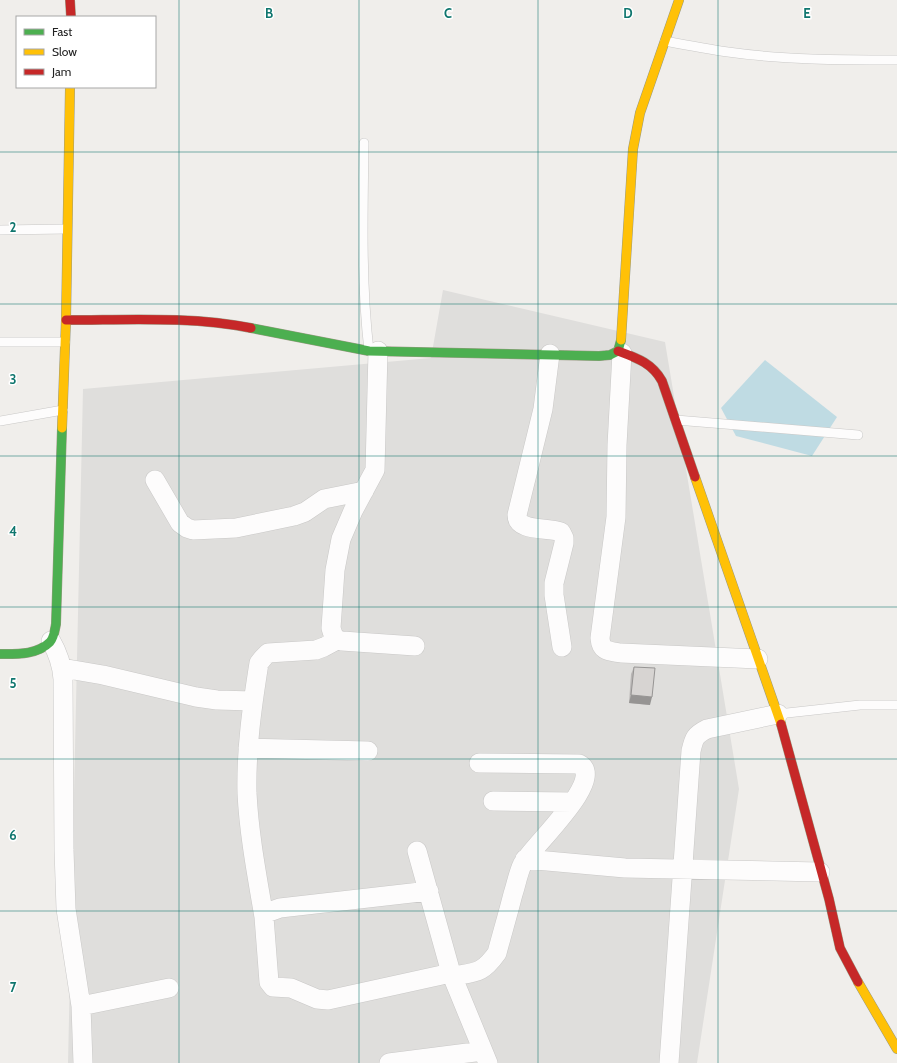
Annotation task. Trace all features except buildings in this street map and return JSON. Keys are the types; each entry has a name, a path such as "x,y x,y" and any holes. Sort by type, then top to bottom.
{"street":[{"path":"70,0 71,16"},
{"path":"679,0 640,113 632,149 620,352 616,516 600,638 601,645 604,649 611,652 758,659"},
{"path":"0,654 23,654 38,650 51,640 56,624 66,320 70,88"},
{"path":"66,320 190,321 225,323 374,351 599,356 620,352 643,360 652,366 662,381 778,714 820,872 829,899 840,948 857,981 897,1049"},
{"path":"337,640 333,635 331,628 335,570 341,539 353,511 375,470 376,418 374,351"},
{"path":"550,354 543,409 517,520 520,524 525,526 561,532 564,538 554,582 554,596 562,647"},
{"path":"155,480 180,523 193,530 236,528 294,516 305,512 324,499 364,491"},
{"path":"51,640 58,652 62,668 66,909 81,1006 83,1063"},
{"path":"415,646 337,640 324,648 316,650 268,653 259,663 248,748 248,812 264,916 268,979 273,987 291,988 317,999 328,1000 452,974 479,971 489,964 496,953 522,864 566,813 579,791 586,776 586,771 583,766 579,764 479,763"},
{"path":"62,668 103,674 196,697 217,700 253,701"},
{"path":"669,1063 691,751 694,737 707,729 778,714"},
{"path":"248,748 368,751"},
{"path":"493,801 572,802"},
{"path":"389,1063 486,1057 452,974 417,851"},
{"path":"525,859 625,868 820,872"},
{"path":"264,916 266,912 280,908 428,892"},
{"path":"81,1006 169,988"}],"lane":[{"path":"665,41 728,52 766,56 806,59 897,60"},
{"path":"364,143 362,253 365,314 374,351"},
{"path":"0,230 67,229"},
{"path":"0,342 65,342"},
{"path":"0,421 63,410"},
{"path":"676,420 858,435"},
{"path":"778,714 860,705 897,704"}],"shaded area":[{"path":"443,290 665,342 739,789 697,1063 68,1063 83,389 431,358"}],"water":[{"path":"765,360 837,417 812,456 736,436 721,408"}],"traffic: fast":[{"path":"251,328 369,351 599,356 610,355 618,351 621,340"},
{"path":"0,654 33,652 50,642 54,633 56,624 62,428"}],"traffic: slow":[{"path":"621,340 633,149 640,113 679,0"},
{"path":"62,428 66,320 70,88"},
{"path":"695,477 781,724"},
{"path":"858,982 897,1049"}],"traffic: jam":[{"path":"70,0 71,16"},
{"path":"66,320 182,320 228,324 251,328"},
{"path":"618,351 649,365 662,381 695,477"},
{"path":"781,724 829,899 840,948 858,982"}]}
